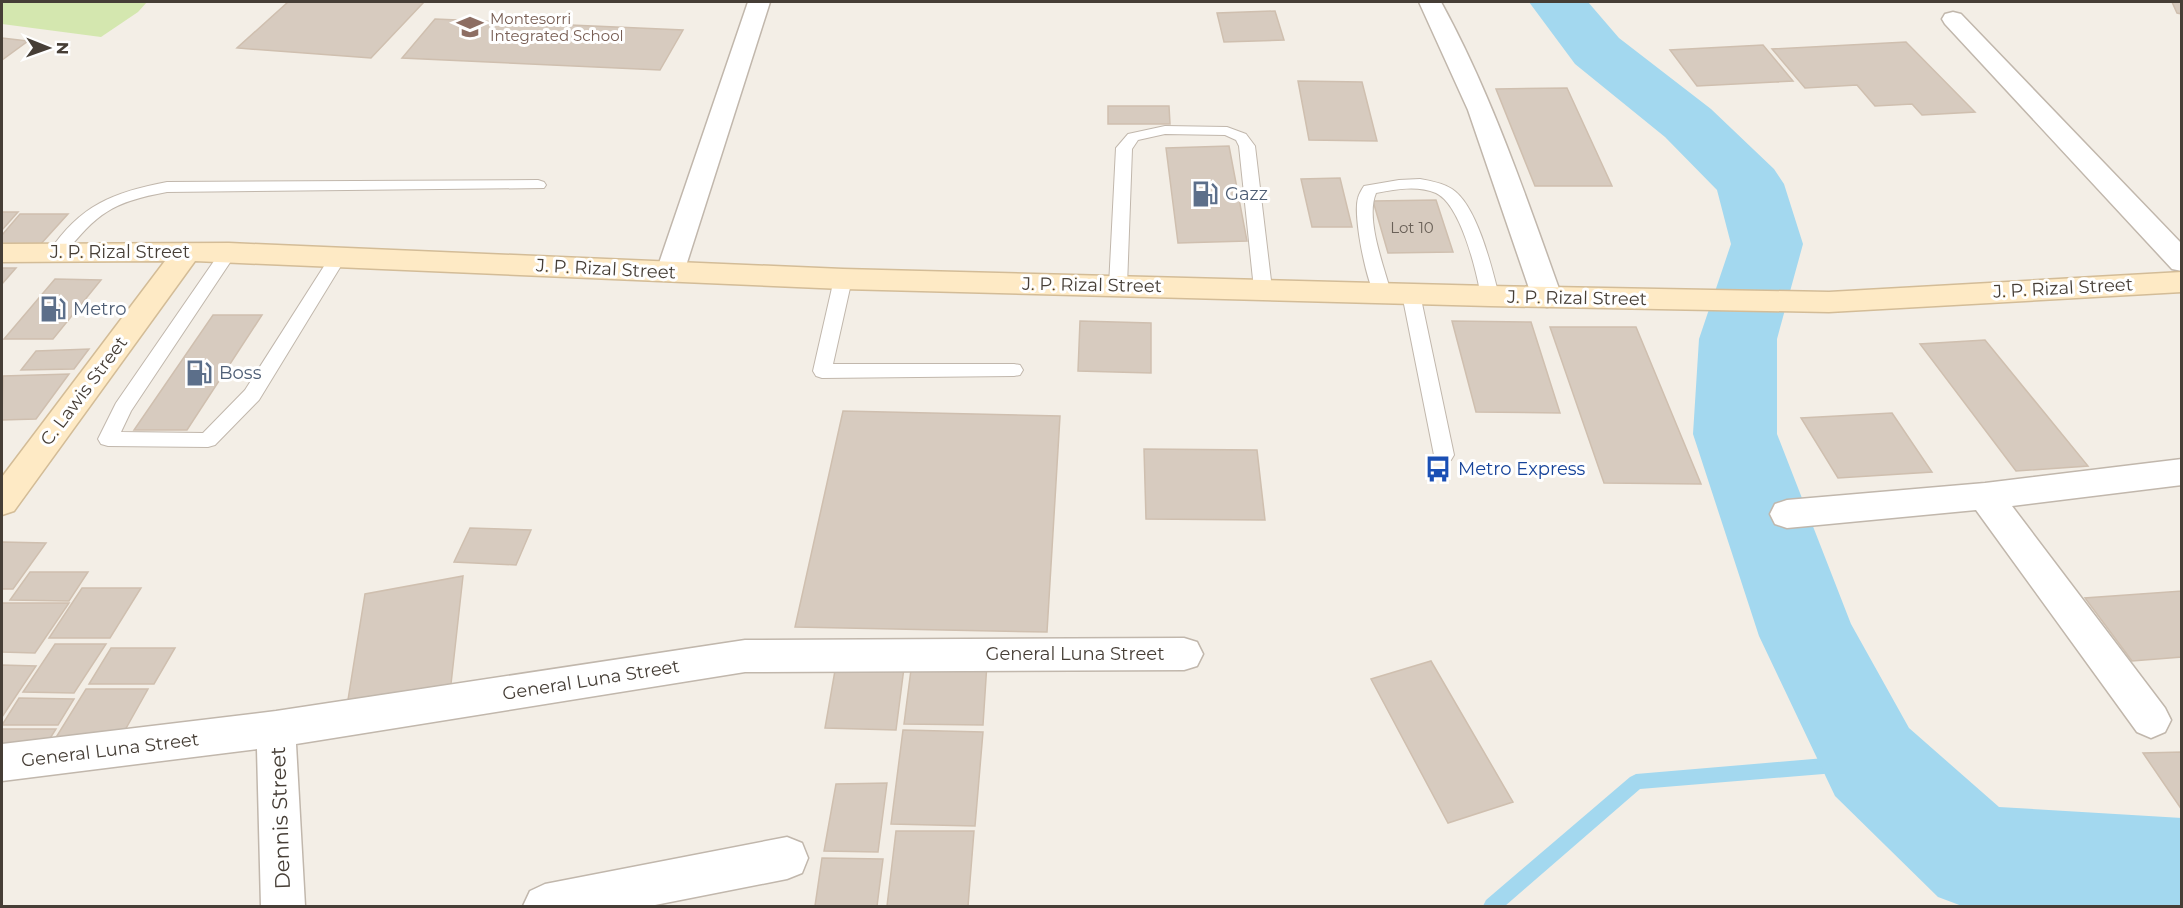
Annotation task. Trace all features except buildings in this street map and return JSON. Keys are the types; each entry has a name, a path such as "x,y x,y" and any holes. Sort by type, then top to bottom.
{"main road":[{"name":"C. Lawis Street","path":"2,502 187,252"},
{"name":"J. P. Rizal Street","path":"2,253 229,252 843,279 1490,296 1829,302 2181,282"}],"street":[{"path":"670,272 759,2"},
{"path":"1430,2 1447,32 1488,126 1547,297"},
{"path":"1953,19 2181,262"},
{"path":"1787,514 1985,496 2181,472"},
{"path":"1985,496 2151,720"},
{"name":"General Luna Street","path":"2,763 276,729 745,656 1184,654"},
{"name":"Dennis Street","path":"276,729 283,906"},
{"path":"545,906 787,858"}],"lane":[{"path":"1118,286 1124,148 1133,137 1148,132 1227,131 1241,137 1247,146 1263,290"},
{"path":"1382,293 1366,224 1365,195 1370,189 1410,184 1435,187 1450,194 1472,237 1490,296"},
{"path":"57,252 80,223 96,209 132,193 166,187 538,185"},
{"path":"229,252 123,408 108,439 208,440 252,395 339,256"},
{"path":"843,279 822,371 1014,370"},
{"path":"1411,294 1444,455"}],"green space":[{"path":"2,2 147,2 138,12 101,37 2,24"}],"waterway":[{"path":"1558,2 1597,51 1688,123 1750,184 1767,244 1738,339 1735,434 1807,636 1872,762 1977,859 2182,872"},
{"path":"1492,906 1636,782 1872,762"}],"place":[{"name":"Montesorri Integrated School","path":"470,27"},
{"name":"Gazz","path":"1205,194"},
{"name":"Metro","path":"53,309"},
{"name":"Boss","path":"199,373"},
{"name":"Metro Express","path":"1438,469"}]}
